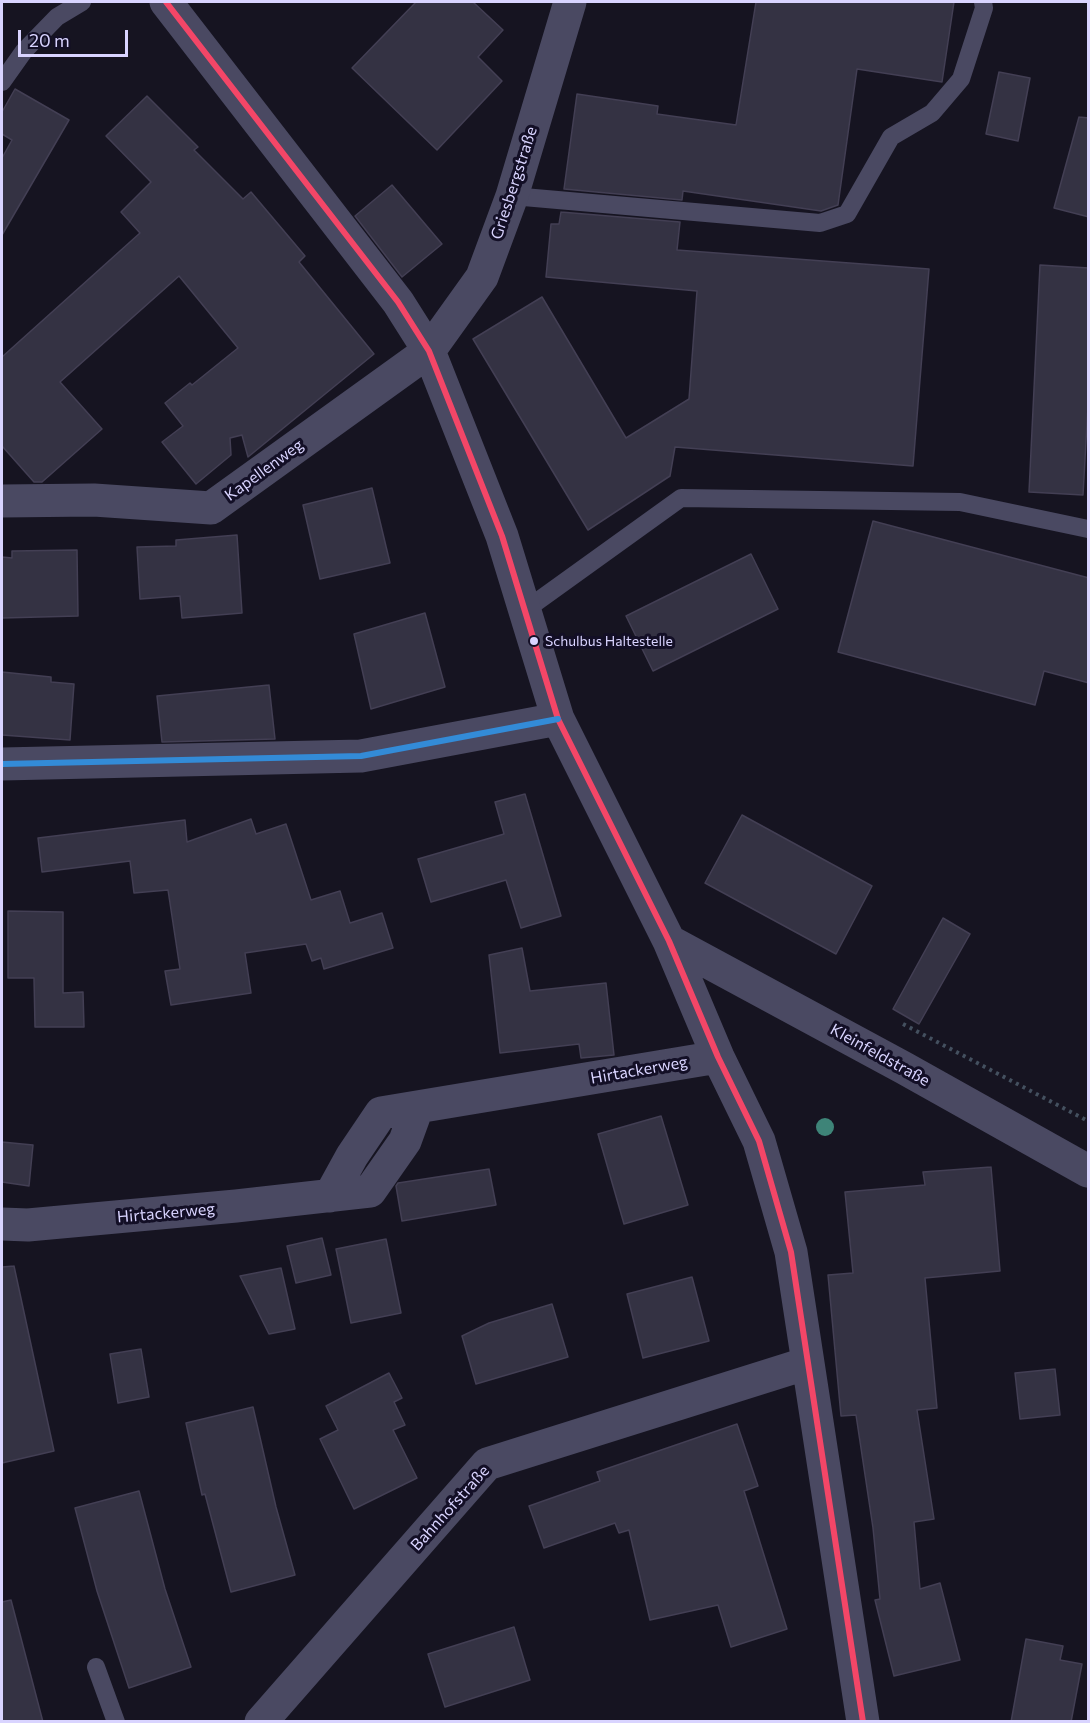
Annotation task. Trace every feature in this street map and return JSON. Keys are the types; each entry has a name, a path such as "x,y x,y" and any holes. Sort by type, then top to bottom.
{"street":[{"path":"166,2 398,302 429,351 502,536 558,719 669,941 718,1057 759,1142 791,1252 863,1722"},
{"name":"Griesbergstraße","path":"429,351 482,277 512,196 570,2"},
{"name":"Kapellenweg","path":"2,501 94,500 211,508 429,351"},
{"path":"2,764 361,756 558,719"},
{"name":"Kleinfeldstraße","path":"669,941 1089,1171"},
{"name":"Hirtackerweg","path":"2,1224 52,1223 330,1196 352,1156 381,1113 718,1057"},
{"name":"Bahnhofstraße","path":"261,1722 487,1464 807,1363"}],"lane":[{"path":"2,82 24,51 57,17 82,2"},
{"path":"512,196 820,223 847,214 891,137 932,113 961,79 984,8 983,2"},
{"path":"524,611 681,498 960,502 1089,529"},
{"path":"96,1666 116,1722"}],"building":[{"path":"416,2 473,2 503,30 478,57 502,81 437,150 352,68"},
{"path":"756,2 954,2 942,82 857,69 838,205 821,211 683,191 682,200 564,189 577,94 658,106 657,114 736,125"},
{"path":"999,72 1030,78 1018,141 986,134"},
{"path":"15,89 69,120 2,235 2,158 12,140 2,134 2,112"},
{"path":"147,96 198,147 194,150 243,199 251,192 305,256 299,262 374,354 248,457 242,435 230,438 231,455 196,484 162,442 183,426 165,403 190,383 192,385 238,348 179,276 60,382 102,429 42,482 34,482 2,446 2,357 140,233 121,212 151,182 106,136"},
{"path":"1079,117 1089,118 1089,217 1054,208"},
{"path":"392,185 442,244 402,277 355,216"},
{"path":"561,212 680,222 677,250 929,269 913,466 675,447 670,476 588,530 473,339 542,297 626,438 689,399 697,291 546,277 551,224 559,224"},
{"path":"1040,265 1089,268 1089,388 1083,495 1029,492"},
{"path":"372,488 390,563 320,579 303,505"},
{"path":"873,521 1089,578 1089,683 1044,671 1035,705 838,652"},
{"path":"237,535 242,613 182,618 180,596 140,599 137,547 176,546 176,540"},
{"path":"77,550 78,616 2,618 2,557 12,558 12,551"},
{"path":"751,554 778,609 653,671 626,616"},
{"path":"425,613 445,687 371,709 354,634"},
{"path":"2,672 51,677 51,682 74,684 70,740 2,735"},
{"path":"269,685 275,739 162,742 157,696"},
{"path":"525,794 561,916 521,928 506,880 431,902 418,859 504,834 495,802"},
{"path":"742,815 872,886 836,954 705,883"},
{"path":"251,819 256,834 286,824 311,900 340,891 350,923 382,913 393,948 324,969 321,958 312,961 306,944 245,953 251,993 171,1005 165,971 180,969 168,890 134,893 130,861 42,872 38,838 185,820 187,842"},
{"path":"8,911 63,912 63,993 83,992 84,1027 35,1027 34,978 8,978"},
{"path":"943,918 970,934 919,1024 893,1009"},
{"path":"522,948 530,991 606,983 614,1055 581,1058 579,1044 500,1053 489,955"},
{"path":"661,1116 688,1205 624,1224 598,1134"},
{"path":"2,1142 33,1145 29,1186 2,1182"},
{"path":"991,1167 1000,1271 925,1278 937,1408 917,1410 934,1519 914,1522 920,1589 940,1583 960,1660 894,1676 875,1600 880,1599 873,1528 856,1415 841,1416 828,1275 853,1273 845,1192 925,1185 923,1172"},
{"path":"489,1169 496,1205 402,1221 396,1186 398,1183"},
{"path":"322,1238 331,1275 296,1283 287,1246"},
{"path":"386,1239 401,1313 351,1323 336,1249"},
{"path":"14,1266 54,1451 2,1463 2,1267"},
{"path":"281,1268 295,1329 269,1334 240,1276"},
{"path":"692,1277 709,1341 643,1358 627,1294"},
{"path":"552,1304 568,1357 476,1384 462,1336 489,1323"},
{"path":"141,1349 149,1397 118,1403 110,1354"},
{"path":"1055,1369 1060,1415 1020,1419 1015,1373"},
{"path":"389,1373 402,1398 394,1402 405,1425 393,1430 417,1478 354,1509 320,1439 338,1430 326,1406"},
{"path":"253,1407 276,1507 295,1575 231,1592 205,1494 202,1495 186,1423"},
{"path":"737,1424 758,1486 744,1491 787,1629 731,1647 718,1605 650,1620 629,1530 619,1533 615,1523 544,1548 529,1506 600,1481 597,1472"},
{"path":"139,1491 165,1589 191,1667 129,1688 97,1591 75,1508"},
{"path":"11,1600 43,1722 2,1722 2,1602"},
{"path":"514,1627 530,1680 445,1707 428,1654"},
{"path":"1026,1639 1063,1646 1060,1660 1082,1664 1071,1722 1011,1722"}],"transit line":[{"path":"166,2 398,302 429,351 502,536 558,719 669,941 718,1057 759,1141 791,1252 863,1722"},
{"path":"2,764 361,756 558,719"}],"place":[{"name":"Schulbus Haltestelle","path":"534,641"}]}
